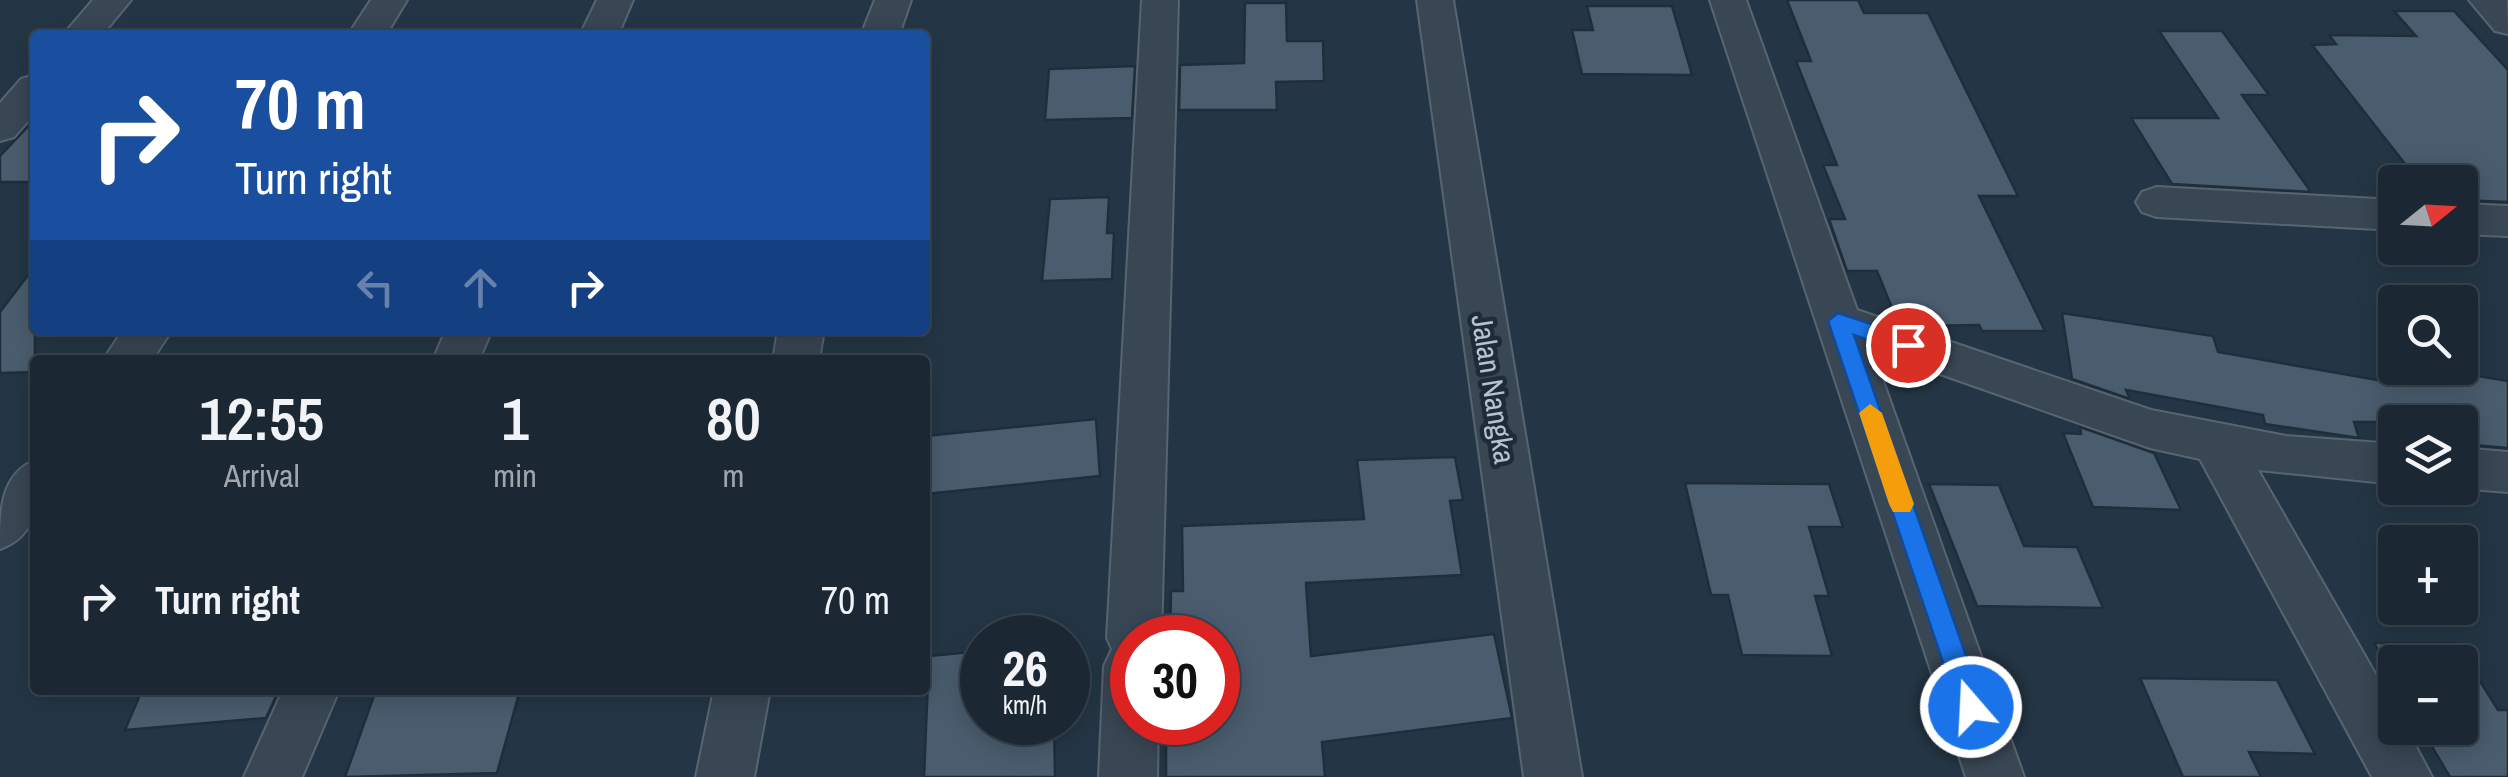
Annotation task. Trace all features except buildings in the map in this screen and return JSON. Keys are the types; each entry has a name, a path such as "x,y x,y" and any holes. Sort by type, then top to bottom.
{"street":[{"path":"87,30 114,0"},
{"path":"370,30 389,0"},
{"path":"601,30 614,0"},
{"path":"882,30 893,0"},
{"path":"1135,615 1160,0"},
{"name":"Jalan Nangka","path":"1435,0 1553,777"},
{"path":"1728,0 1995,777"},
{"path":"2487,0 2508,23"},
{"path":"0,128 30,94"},
{"path":"2157,202 2378,214"},
{"path":"2478,219 2508,221"},
{"path":"1838,321 2150,429 2286,456 2378,463"},
{"path":"130,355 145,335"},
{"path":"2216,442 2404,777"},
{"path":"2478,470 2508,472"},
{"path":"0,527 30,488"},
{"path":"273,777 309,695"},
{"path":"725,777 741,695"},
{"path":"1128,777 1129,745"}],"slow traffic":[{"path":"1870,413 1901,504"}],"route":[{"path":"1908,345 1838,321 1971,707"}]}
